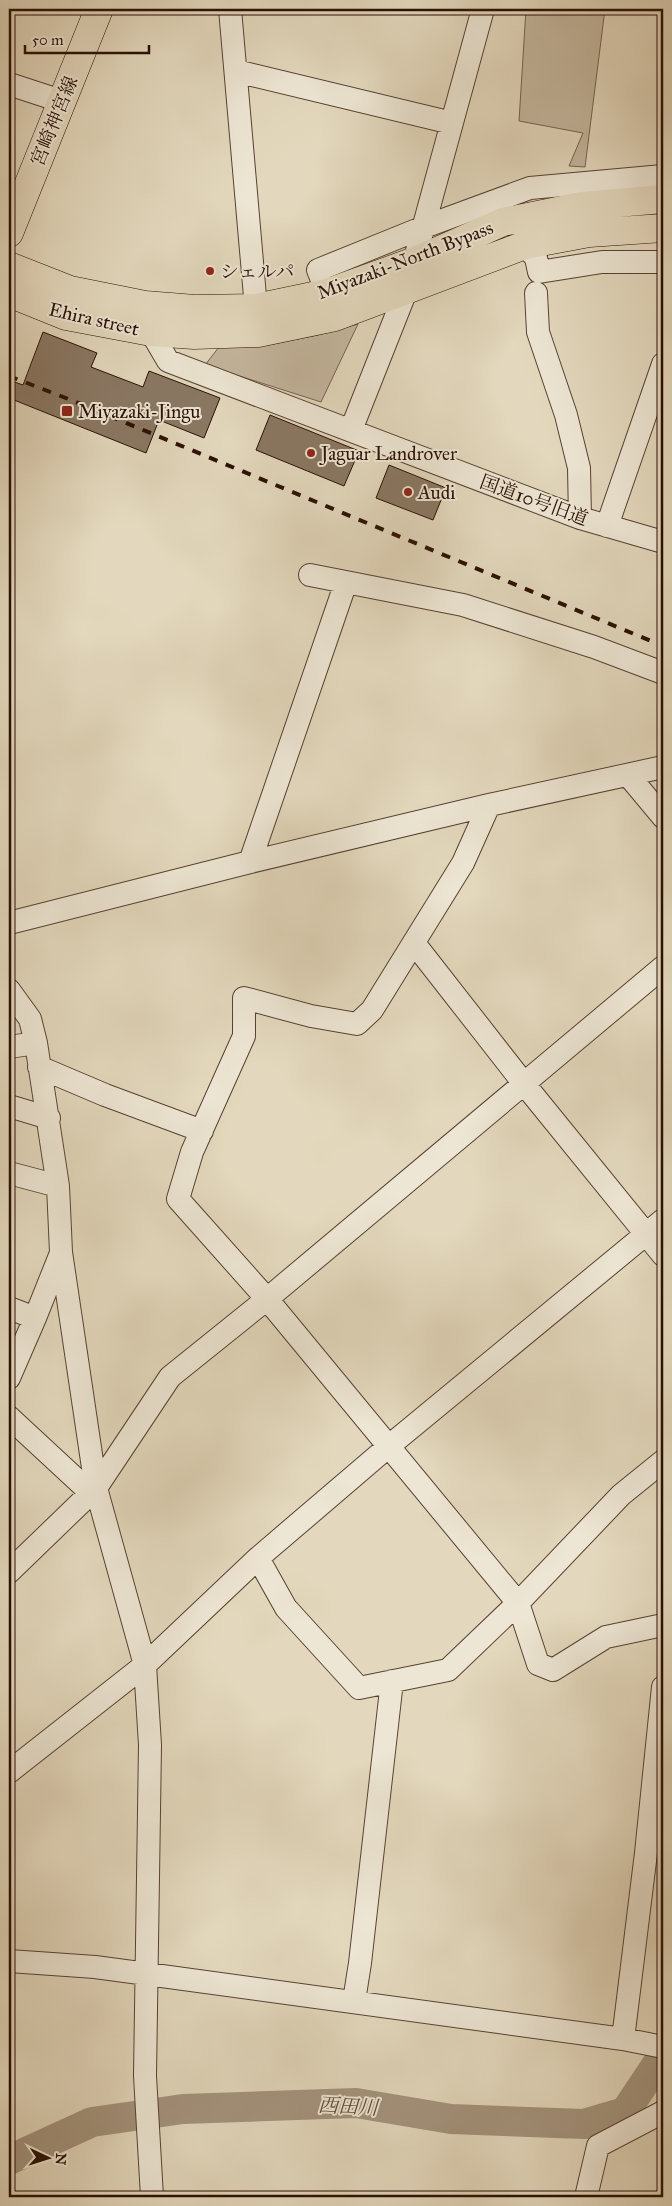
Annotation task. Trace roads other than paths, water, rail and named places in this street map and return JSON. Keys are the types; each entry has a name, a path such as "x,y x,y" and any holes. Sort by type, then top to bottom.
{"main road":[{"name":"宮崎神宮線","path":"9,233 99,9"},
{"name":"Miyazaki-North Bypass","path":"145,305 195,308 256,308 327,294 415,261 503,222 582,206 663,199"},
{"name":"Miyazaki-North Bypass","path":"152,332 194,335 258,333 335,317 406,292 525,245 589,233 663,228"},
{"name":"Ehira street","path":"9,266 70,290 145,305"},
{"name":"Ehira street","path":"9,294 66,316 152,332"}],"street":[{"path":"230,9 256,308"},
{"path":"351,430 406,292 484,9"},
{"path":"236,71 452,123"},
{"path":"9,84 61,101"},
{"path":"327,294 318,270 424,227 530,188 663,176"},
{"path":"525,245 536,258 539,272 602,262 663,262"},
{"path":"536,293 538,332 566,415 579,468 580,518"},
{"name":"国道10号旧道","path":"152,332 168,361 580,518 663,542"},
{"path":"607,526 663,364"},
{"path":"310,575 463,604 594,647 663,673"},
{"path":"250,862 346,582"},
{"path":"9,923 250,862 489,805 663,767"},
{"path":"628,775 663,817"},
{"path":"489,805 463,863 372,1010 357,1024 311,1016 244,998 244,1036 192,1152 178,1199 267,1299 518,1603 538,1664 553,1670 606,1637 663,1625"},
{"path":"414,943 525,1085 655,1226 663,1255"},
{"path":"9,1572 94,1490 170,1377 525,1085 663,967"},
{"path":"9,990 30,1019 36,1042 58,1186 61,1252 94,1490 145,1665 150,1746 145,2076 152,2197"},
{"path":"9,1046 36,1042"},
{"path":"39,1067 105,1095 202,1131"},
{"path":"9,1106 49,1118"},
{"path":"9,1173 58,1186"},
{"path":"9,1772 145,1665 258,1558 388,1446 655,1226"},
{"path":"9,1378 61,1252"},
{"path":"9,1308 35,1318"},
{"path":"9,1417 94,1490"},
{"path":"258,1558 286,1608 359,1688 448,1670 518,1603 621,1495 663,1461"},
{"path":"354,2001 392,1681"},
{"path":"9,1961 95,1967 354,2001 643,2043 646,1854 663,1687"},
{"path":"586,2197 598,2146 663,2112"}],"waterway":[{"name":"西田川","path":"9,2160 92,2122 183,2109 356,2103 451,2119 584,2124 625,2112 663,2055"}],"railway":[{"path":"9,376 663,646"}],"place":[{"name":"シェルパ","path":"210,271"},
{"name":"Miyazaki-Jingu","path":"67,411"},
{"name":"Jaguar Landrover","path":"311,453"},
{"name":"Audi","path":"408,492"}]}
